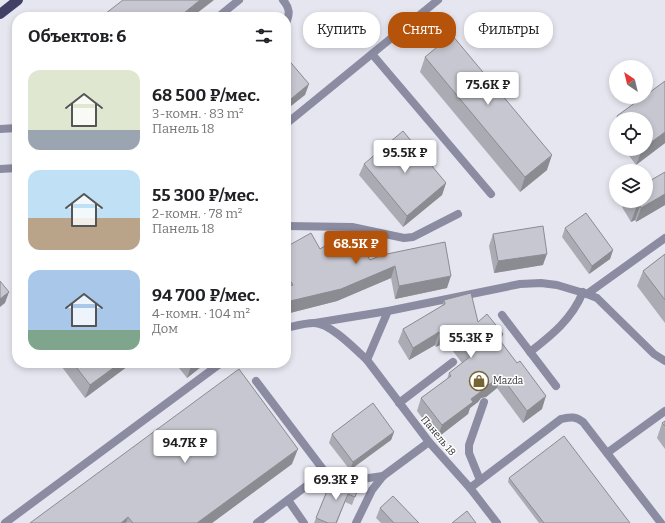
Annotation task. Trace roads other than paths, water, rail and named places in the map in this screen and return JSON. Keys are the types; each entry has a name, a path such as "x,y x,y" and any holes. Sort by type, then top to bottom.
{"main road":[{"path":"0,14 18,0"}],"street":[{"path":"224,12 239,0"},
{"path":"283,0 289,7 289,12"},
{"path":"291,120 438,0"},
{"path":"372,54 491,194"},
{"path":"0,129 12,128"},
{"path":"0,168 12,168"},
{"path":"291,226 352,227 404,238 413,237 458,214"},
{"path":"530,352 559,329 585,293 665,238"},
{"path":"291,327 388,311 520,284 546,284 565,287 597,298 654,354 665,361"},
{"path":"367,360 388,311"},
{"path":"502,315 556,386"},
{"name":"Панель 18","path":"315,323 328,328 346,340 367,360 429,442 470,488 497,523"},
{"path":"399,403 452,362"},
{"path":"5,523 214,368"},
{"path":"256,381 325,472 362,479 383,476"},
{"path":"480,480 469,453 469,445 484,402"},
{"path":"607,454 665,411"},
{"path":"470,488 561,419 577,417 583,422 661,523"},
{"path":"358,522 372,490 383,476 429,442"},
{"path":"257,523 325,472"},
{"path":"288,500 304,523"}],"place":[{"name":"Mazda","path":"479,381"}]}
